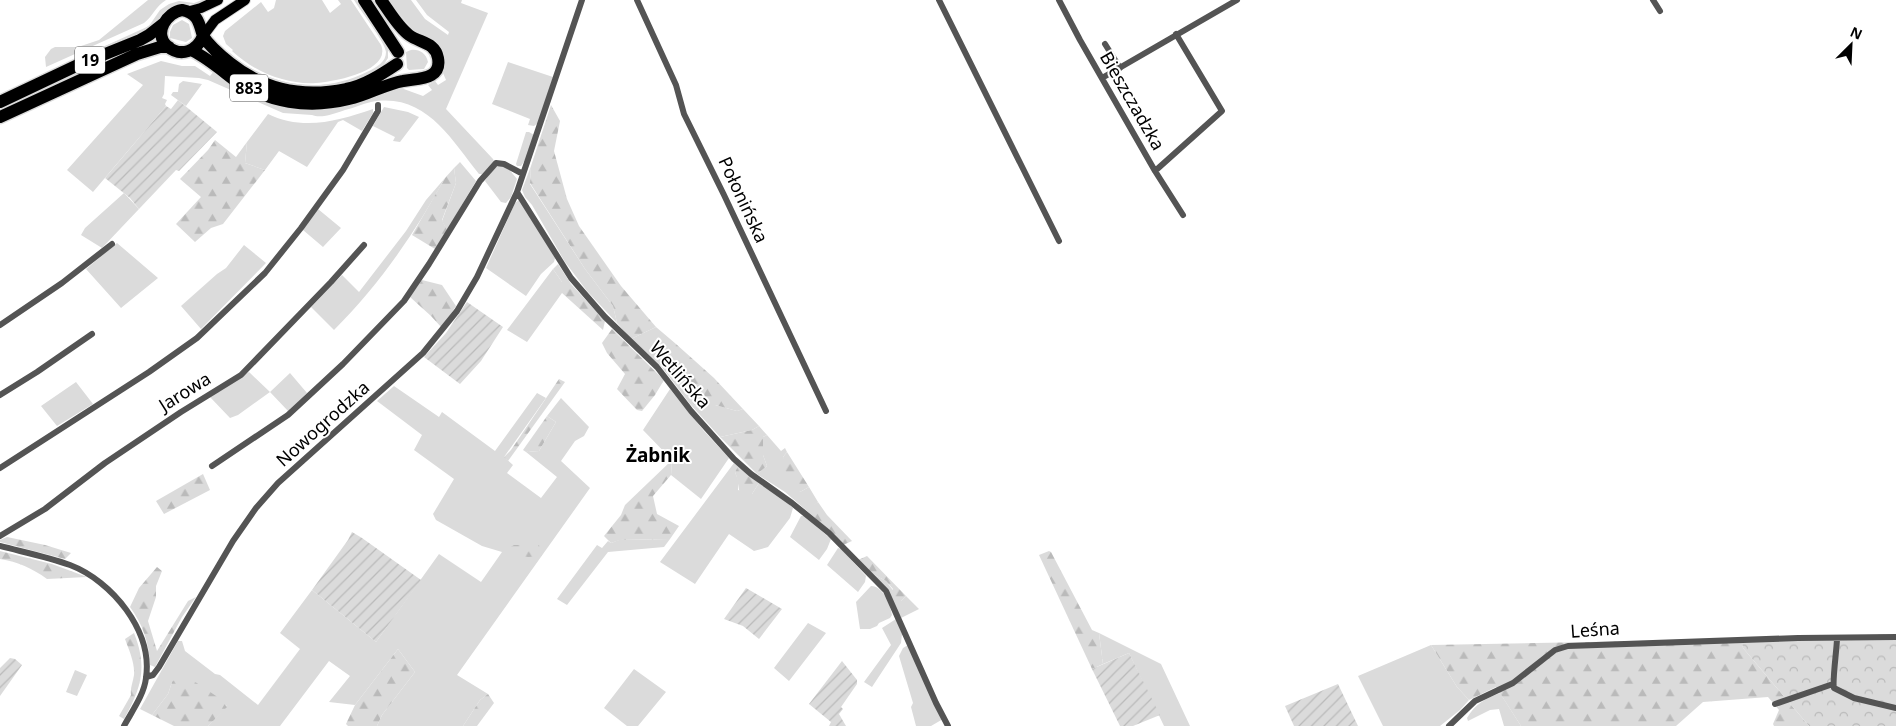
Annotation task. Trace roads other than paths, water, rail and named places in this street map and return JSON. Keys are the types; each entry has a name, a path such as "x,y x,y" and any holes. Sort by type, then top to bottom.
{"highway":[{"path":"364,0 398,58 401,75 408,80"},
{"name":"883","path":"192,50 247,87 279,100 302,104 328,104 351,99 393,83 429,77 436,71 438,66 439,60 434,49 409,35 381,0"},
{"name":"19","path":"0,102 78,65 140,40 163,24 176,11 190,11"},
{"path":"190,11 199,20 203,36 192,50"},
{"path":"163,24 163,39 168,47"},
{"name":"883","path":"203,36 207,42 241,72 260,82 282,90 319,94 347,89 364,83 398,58 400,48 408,44 422,42"},
{"name":"19","path":"0,117 137,54 160,47 168,47 180,51 192,50"}],"main road":[{"name":"19","path":"190,11 218,0"},
{"path":"203,36 215,20 245,0"}],"street":[{"path":"517,192 582,0"},
{"name":"Połonińska","path":"637,0 676,85 684,114 724,194 826,411"},
{"path":"938,0 1059,241"},
{"name":"Bieszczadzka","path":"1059,0 1155,170 1184,215"},
{"path":"1102,78 1238,0"},
{"path":"1653,0 1660,10"},
{"path":"1155,170 1222,111 1176,34"},
{"path":"1105,44 1120,68"},
{"path":"0,468 149,372 197,338 265,273 301,228 343,170 378,111 378,105"},
{"path":"212,466 288,415 343,364 404,301 480,181 496,163 504,164 523,174"},
{"name":"Nowogrodzka","path":"146,677 153,675 159,667 233,541 246,520 261,502 278,484 423,353 453,316 477,277 517,192"},
{"name":"Wetlińska","path":"517,192 571,278 605,317 657,368 734,459 751,474 792,502 829,533 886,591 948,726"},
{"path":"0,325 62,283 112,244"},
{"name":"Jarowa","path":"0,536 45,509 105,463 241,374 331,282 364,245"},
{"path":"0,394 37,372 92,334"},
{"path":"0,546 70,565 102,583 127,610 137,626 142,641 146,677 142,692 124,726"},
{"name":"Leśna","path":"1449,726 1475,701 1513,683 1561,647 1739,640 1896,637"},
{"path":"1837,638 1834,688 1846,695 1896,708"},
{"path":"1774,704 1833,684"}],"district":[{"name":"Żabnik","path":"658,455"}]}
